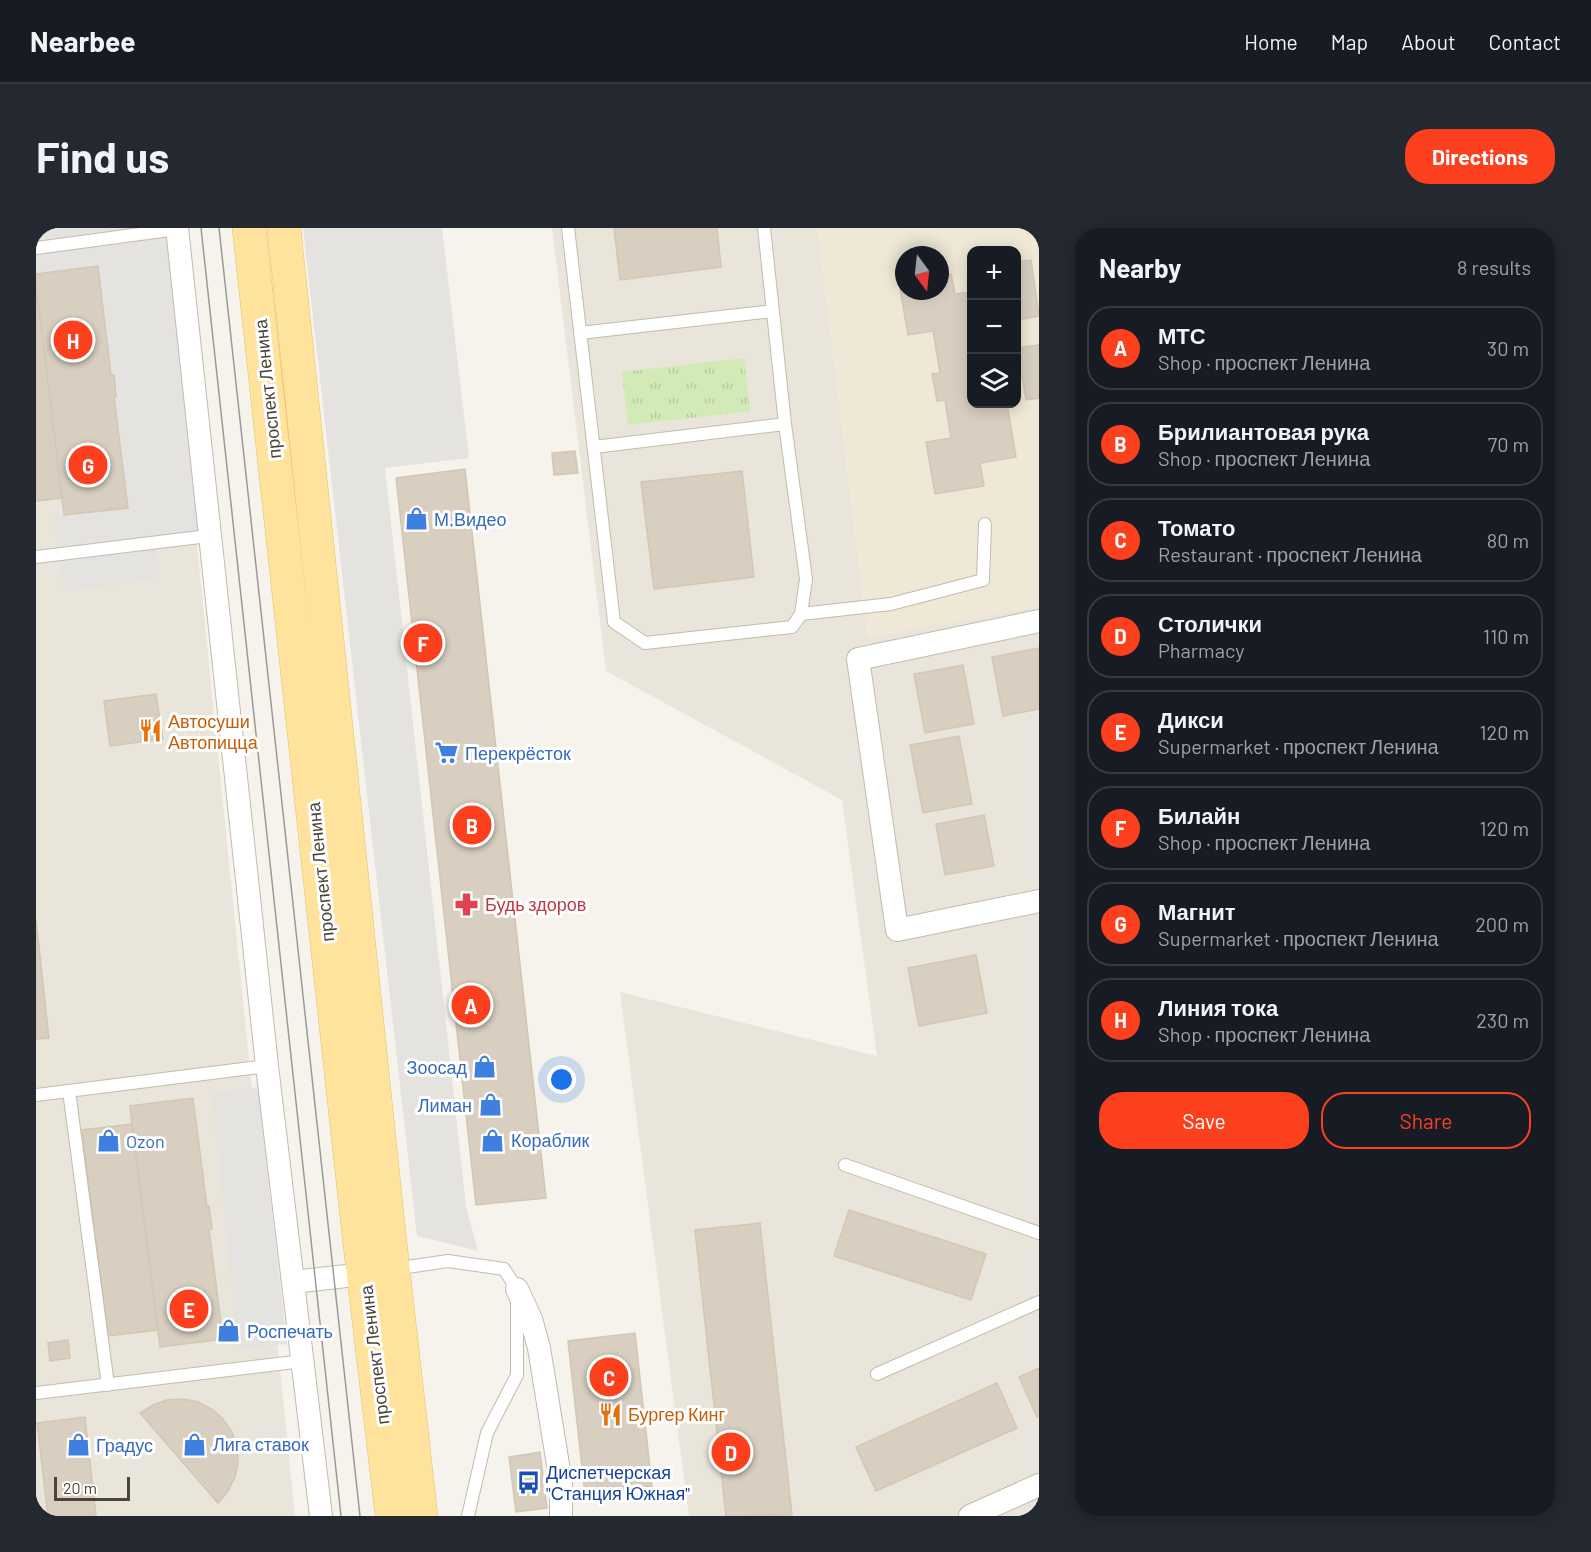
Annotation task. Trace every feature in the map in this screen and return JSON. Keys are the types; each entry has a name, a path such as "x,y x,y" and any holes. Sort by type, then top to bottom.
{"main road":[{"name":"проспект Ленина","path":"249,228 379,1272 421,1516"},
{"name":"проспект Ленина","path":"284,228 379,1272 392,1516"}],"street":[{"path":"177,229 208,536 267,1066 321,1516"},
{"path":"1039,621 858,659 897,930 1039,902"},
{"path":"293,1282 379,1272"},
{"path":"517,1289 531,1318 539,1348 561,1483 561,1516"},
{"path":"970,1516 1039,1485"}],"lane":[{"path":"568,228 614,622 645,643 792,627 801,614 806,579 785,424 764,228"},
{"path":"36,248 177,229"},
{"path":"580,333 773,311"},
{"path":"594,447 785,424"},
{"path":"801,614 891,604 983,580 985,524"},
{"path":"36,557 208,536"},
{"path":"36,1095 267,1066"},
{"path":"69,1091 108,1384"},
{"path":"845,1165 1039,1233"},
{"path":"379,1272 448,1261 504,1269 517,1289 517,1375 487,1433 468,1516"},
{"path":"877,1374 1039,1302"},
{"path":"36,1393 303,1361"}],"shaded area":[{"path":"36,228 165,228 295,1516 36,1516"},
{"path":"36,228 166,228 204,533 155,537 160,578 64,592 53,515 127,508 114,397 116,396 114,375 111,375 98,267 36,274"},
{"path":"303,228 442,228 469,458 385,468 466,1206 478,1251 417,1236"},
{"path":"552,228 818,228 868,637 1039,606 1039,1516 689,1516 620,992 877,1056 842,800 606,671"},
{"path":"818,228 1039,228 1039,606 868,638"},
{"path":"258,1087 287,1344 238,1350 212,1094"}],"green space":[{"path":"744,358 750,411 628,425 622,372"}],"building":[{"path":"614,228 717,228 721,267 620,280"},
{"path":"1031,260 1039,316 1021,319 1021,300 1021,261"},
{"path":"98,266 111,375 114,375 116,397 114,397 128,508 64,515 62,498 36,501 36,274"},
{"path":"949,274 951,274 955,294 967,293 967,408 1008,408 1016,457 980,463 984,486 935,494 926,442 951,438 945,400 937,401 932,374 940,373 933,331 908,335 902,300 949,300"},
{"path":"36,292 62,498 36,501"},
{"path":"1039,345 1039,398 1026,400 1021,376 1021,347"},
{"path":"575,451 578,473 554,475 552,453"},
{"path":"465,469 546,1198 476,1205 396,478"},
{"path":"742,471 754,577 654,589 641,482"},
{"path":"1039,648 1039,709 1003,716 992,657"},
{"path":"963,665 974,724 925,733 914,674"},
{"path":"156,694 163,739 110,746 104,701"},
{"path":"959,736 972,804 923,813 910,745"},
{"path":"984,815 994,866 945,875 936,824"},
{"path":"36,920 49,1038 36,1039"},
{"path":"976,955 987,1013 919,1026 908,968"},
{"path":"193,1098 212,1229 209,1229 223,1339 160,1347 158,1330 108,1336 82,1130 132,1124 130,1106"},
{"path":"193,1098 212,1229 209,1229 223,1339 160,1347 130,1106"},
{"path":"132,1124 158,1330 108,1336 82,1130"},
{"path":"849,1210 986,1254 971,1300 834,1256"},
{"path":"760,1223 792,1515 726,1516 695,1230"},
{"name":"Роспечать","path":"234,1324 235,1336 224,1338 222,1326"},
{"name":"Бургер Кинг","path":"635,1333 652,1486 585,1494 568,1341"},
{"path":"68,1340 70,1358 50,1361 48,1343"},
{"path":"1039,1368 1039,1416 1037,1417 1019,1377"},
{"path":"997,1383 1017,1428 876,1491 856,1447"},
{"path":"183,1399 198,1402 212,1409 232,1432 237,1446 238,1462 235,1477 228,1491 218,1503 140,1413 167,1400"},
{"path":"85,1417 96,1516 48,1516 37,1423"},
{"name":"Диспетчерская \"Станция Южная\"","path":"540,1452 547,1508 516,1512 509,1457"}],"tram line":[{"path":"201,228 341,1516"},
{"path":"219,228 360,1516"}],"place":[{"name":"Линия тока","path":"73,340"},
{"name":"Магнит","path":"88,465"},
{"name":"М.Видео","path":"416,519"},
{"name":"Билайн","path":"423,643"},
{"name":"Автосуши Автопицца","path":"150,731"},
{"name":"Перекрёсток","path":"447,753"},
{"name":"Брилиантовая рука","path":"472,825"},
{"name":"Будь здоров","path":"467,904"},
{"name":"МТС","path":"471,1005"},
{"name":"Зоосад","path":"485,1067"},
{"name":"Лиман","path":"490,1105"},
{"name":"Кораблик","path":"493,1140"},
{"name":"Ozon","path":"108,1141"},
{"name":"Дикси","path":"189,1309"},
{"name":"Роспечать","path":"229,1331"},
{"name":"Томато","path":"609,1377"},
{"name":"Бургер Кинг","path":"610,1414"},
{"name":"Лига ставок","path":"195,1444"},
{"name":"Градус","path":"78,1445"},
{"name":"Столички","path":"731,1452"},
{"name":"Диспетчерская \"Станция Южная\"","path":"528,1482"}]}
